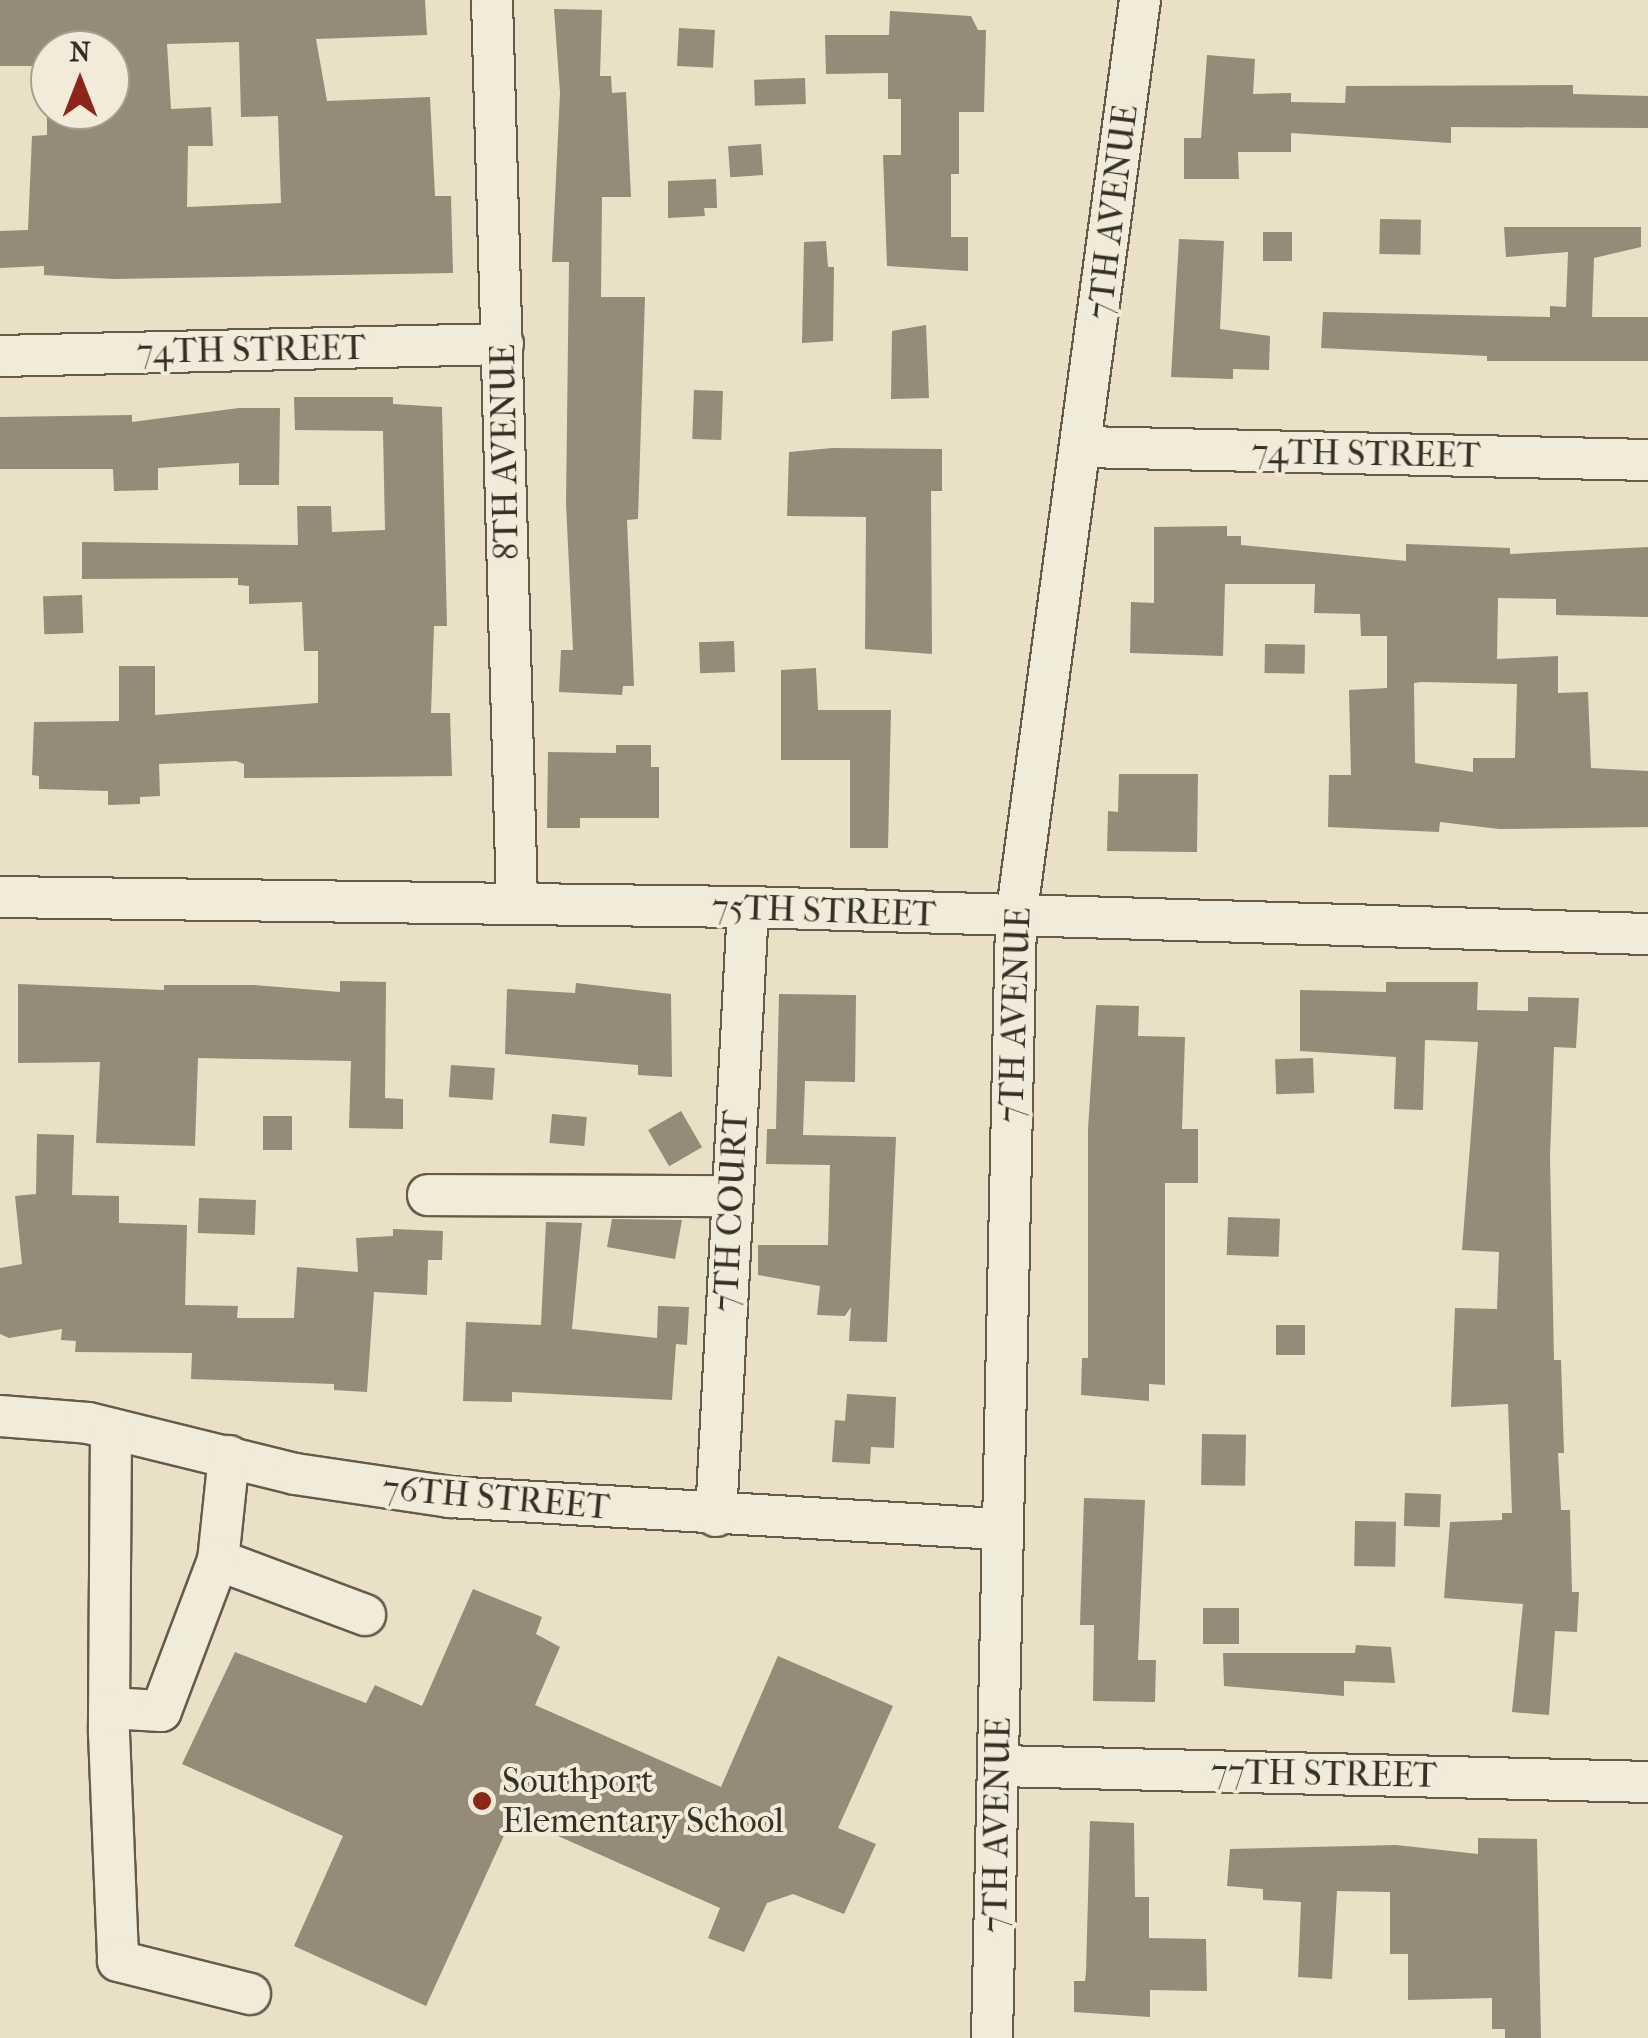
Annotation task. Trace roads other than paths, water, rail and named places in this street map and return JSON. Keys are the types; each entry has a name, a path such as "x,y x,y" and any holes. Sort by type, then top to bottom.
{"street":[{"name":"8TH AVENUE","path":"492,0 517,903"},
{"name":"7TH AVENUE","path":"992,2038 1000,1766 999,1529 1016,918 1084,447 1140,0"},
{"name":"74TH STREET","path":"0,356 503,344"},
{"name":"74TH STREET","path":"1084,447 1648,460"},
{"name":"75TH STREET","path":"0,896 748,907 1648,934"},
{"name":"7TH COURT","path":"716,1516 748,907"},
{"path":"428,1195 731,1196"},
{"name":"76TH STREET","path":"0,1416 111,1429 355,1486 450,1498 999,1529"},
{"path":"111,1429 109,1708 118,1961 250,1994"},
{"path":"109,1708 161,1711 218,1560 229,1456"},
{"path":"218,1560 365,1614"},
{"name":"77TH STREET","path":"1000,1766 1648,1782"}],"place":[{"name":"Southport Elementary School","path":"482,1801"}]}
